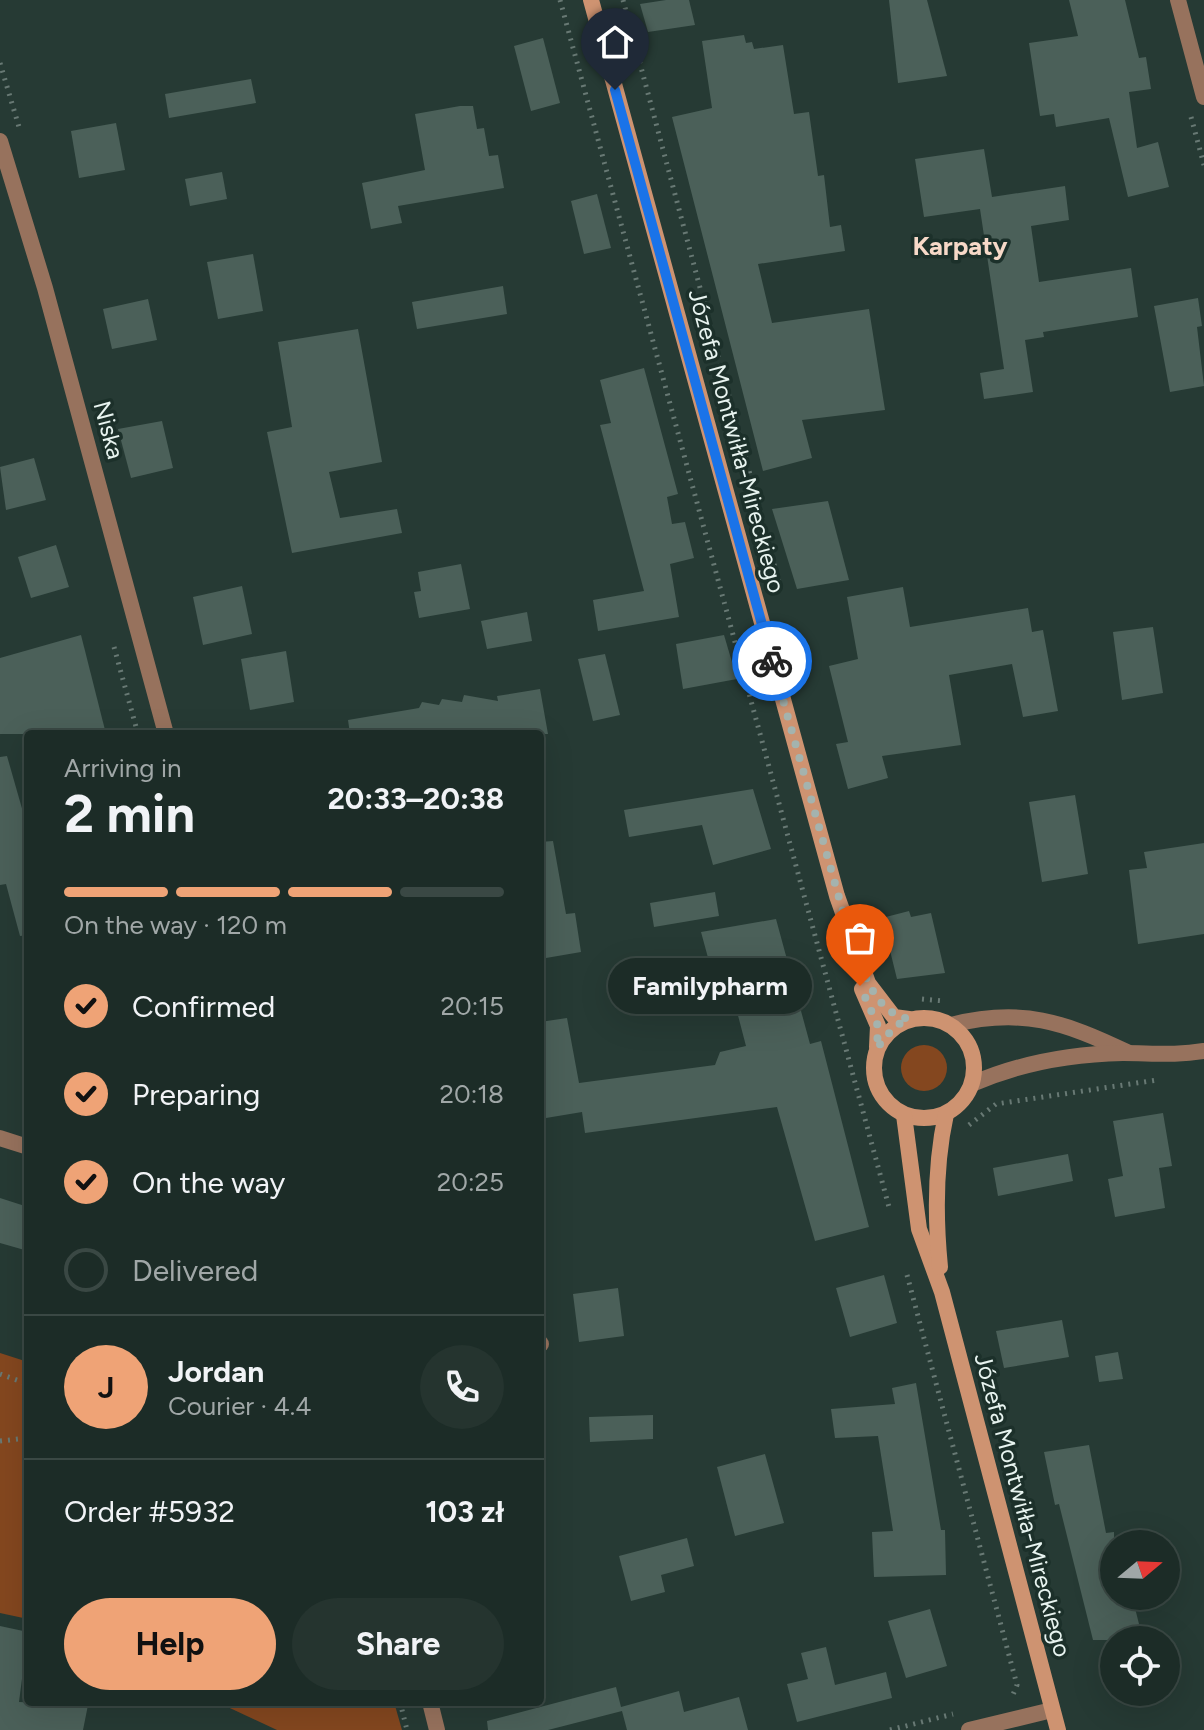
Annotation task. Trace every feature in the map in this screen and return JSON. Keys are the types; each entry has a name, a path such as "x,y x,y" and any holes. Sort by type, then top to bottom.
{"main road":[{"name":"Józefa Montwiłła-Mireckiego","path":"591,0 837,896 868,983 894,1017 909,1019"},
{"name":"Józefa Montwiłła-Mireckiego","path":"837,896 847,949 878,1026 877,1048"},
{"path":"909,1019 938,1019 951,1025 972,1051 972,1084 957,1106 946,1114 918,1118 904,1115 880,1094 873,1071 877,1048 895,1026 909,1019"},
{"name":"Józefa Montwiłła-Mireckiego","path":"942,1292 936,1226 938,1165 946,1114"},
{"name":"Józefa Montwiłła-Mireckiego","path":"904,1115 919,1229 942,1292 1058,1730"}],"street":[{"path":"1178,0 1204,97"},
{"name":"Niska","path":"0,141 45,288 165,730"},
{"path":"951,1025 996,1018 1058,1022 1128,1053"},
{"path":"972,1084 1026,1066 1075,1055 1128,1053 1156,1057 1204,1051"},
{"path":"0,1138 24,1146"},
{"path":"431,1706 437,1730"},
{"path":"969,1730 1052,1710"}],"path":[{"path":"560,0 891,1215"},
{"path":"623,0 780,587"},
{"path":"913,994 957,1004"},
{"path":"960,1136 974,1118 996,1104 1160,1079"},
{"path":"904,1261 1017,1685 1013,1696 1003,1700"},
{"path":"0,1374 24,1383"},
{"path":"0,1441 24,1438"},
{"path":"401,1706 407,1730"},
{"path":"890,1730 964,1712"}],"shaded area":[{"path":"924,1045 940,1052 947,1068 940,1084 924,1091 908,1084 901,1068 908,1052"},
{"path":"0,1353 24,1361 24,1618 0,1613"},
{"path":"226,1706 395,1706 402,1730 277,1730"}],"building":[{"path":"689,0 695,25 648,32 640,4"},
{"path":"889,0 927,0 947,76 898,83"},
{"path":"1069,0 1125,0 1139,58 1146,57 1151,89 1129,92 1137,148 1158,142 1169,187 1128,197 1109,118 1056,127 1054,114 1040,116 1029,43 1078,36"},
{"path":"744,35 746,43 752,42 754,49 783,45 794,114 809,112 818,176 824,175 830,227 841,225 845,251 758,264 772,323 869,309 885,410 802,420 812,458 763,471 672,117 712,108 702,41"},
{"path":"543,38 560,103 531,111 514,46"},
{"path":"251,79 256,103 169,118 165,94"},
{"path":"473,106 477,129 484,128 489,156 498,155 504,188 398,206 402,223 371,229 362,183 425,170 415,114"},
{"path":"116,123 125,170 79,178 71,131"},
{"path":"984,149 992,197 1065,186 1069,220 1031,226 1039,282 1131,268 1138,317 1043,332 1044,337 1025,340 1033,392 984,399 980,373 1004,369 980,209 924,217 915,159"},
{"path":"222,172 227,199 190,206 185,179"},
{"path":"597,194 611,248 584,254 571,201"},
{"path":"253,254 263,311 218,319 207,262"},
{"path":"503,286 507,314 417,329 412,302"},
{"path":"1198,298 1202,326 1197,327 1204,386 1170,392 1154,306"},
{"path":"148,299 157,340 112,349 103,309"},
{"path":"358,329 382,462 329,472 340,518 397,509 402,533 292,553 267,432 292,427 278,342"},
{"path":"644,368 678,494 667,497 672,524 685,522 694,558 670,564 679,617 598,631 593,600 644,591 600,425 611,423 600,380"},
{"path":"162,421 173,468 131,478 118,429"},
{"path":"34,458 46,500 6,510 0,467"},
{"path":"828,501 849,580 797,589 772,509"},
{"path":"56,545 69,587 31,598 18,557"},
{"path":"461,564 470,609 419,618 414,592 421,591 418,572"},
{"path":"242,586 252,634 203,645 193,597"},
{"path":"903,587 910,627 1028,608 1032,632 1043,630 1058,711 1023,717 1012,664 949,675 961,745 882,756 888,778 848,789 836,744 848,742 829,666 858,659 847,597"},
{"path":"527,612 532,641 487,649 481,621"},
{"path":"1153,627 1163,693 1122,700 1113,632"},
{"path":"81,635 105,730 24,730 24,734 0,734 0,658"},
{"path":"724,635 737,679 683,689 676,644"},
{"path":"286,651 294,702 250,710 241,659"},
{"path":"605,654 620,715 593,721 578,659"},
{"path":"540,689 548,734 544,734 544,730 349,730 348,720 419,708 422,702 439,705 442,699 462,702 464,695 498,701 497,696"},
{"path":"7,756 24,812 24,936 20,936 6,884 0,885 0,757"},
{"path":"753,789 771,849 713,865 702,825 629,837 624,810"},
{"path":"1075,795 1088,874 1042,882 1029,802"},
{"path":"553,841 566,914 575,913 581,952 544,957 544,842"},
{"path":"1204,843 1204,934 1138,944 1129,870 1147,868 1144,852"},
{"path":"715,892 719,916 654,927 650,903"},
{"path":"909,911 911,917 931,913 945,973 897,979 882,918"},
{"path":"776,919 810,1044 821,1041 869,1227 815,1241 777,1107 585,1133 582,1112 544,1118 544,1021 567,1018 579,1083 715,1065 720,1052 746,1046 730,985 716,987 701,932"},
{"path":"1163,1113 1172,1166 1159,1168 1165,1208 1115,1217 1108,1179 1123,1176 1113,1121"},
{"path":"1068,1154 1073,1181 998,1196 993,1168"},
{"path":"0,1198 24,1206 24,1250 0,1243"},
{"path":"884,1275 897,1323 850,1337 836,1288"},
{"path":"618,1288 624,1336 579,1342 573,1294"},
{"path":"1062,1320 1069,1357 1004,1368 996,1331"},
{"path":"1118,1352 1123,1379 1099,1382 1095,1356"},
{"path":"916,1383 941,1530 945,1530 946,1575 874,1577 872,1532 893,1531 878,1436 835,1438 831,1409 895,1404 892,1388"},
{"path":"653,1415 653,1439 590,1442 589,1417"},
{"path":"1089,1445 1105,1530 1100,1530 1100,1610 1136,1610 1140,1626 1100,1626 1100,1640 1093,1640 1059,1504 1055,1505 1044,1452"},
{"path":"765,1454 784,1523 735,1536 717,1467"},
{"path":"687,1538 694,1566 661,1575 665,1592 631,1601 619,1556"},
{"path":"930,1609 947,1666 906,1678 888,1621"},
{"path":"0,1626 24,1631 19,1702 24,1702 24,1706 88,1706 83,1730 0,1730"},
{"path":"826,1647 835,1685 886,1672 892,1698 797,1722 787,1684 808,1679 801,1653"},
{"path":"616,1687 621,1707 679,1691 684,1712 739,1697 748,1730 627,1730 622,1711 548,1730 488,1730 487,1721"}],"way so far":[{"path":"772,661 853,947 868,983 883,1006 894,1017 909,1019 885,1035 877,1048 878,1026 860,986"}],"place":[{"name":"Familypharm","path":"860,986"}],"district":[{"name":"Karpaty","path":"960,246"}],"route":[{"path":"615,90 772,661"}]}
